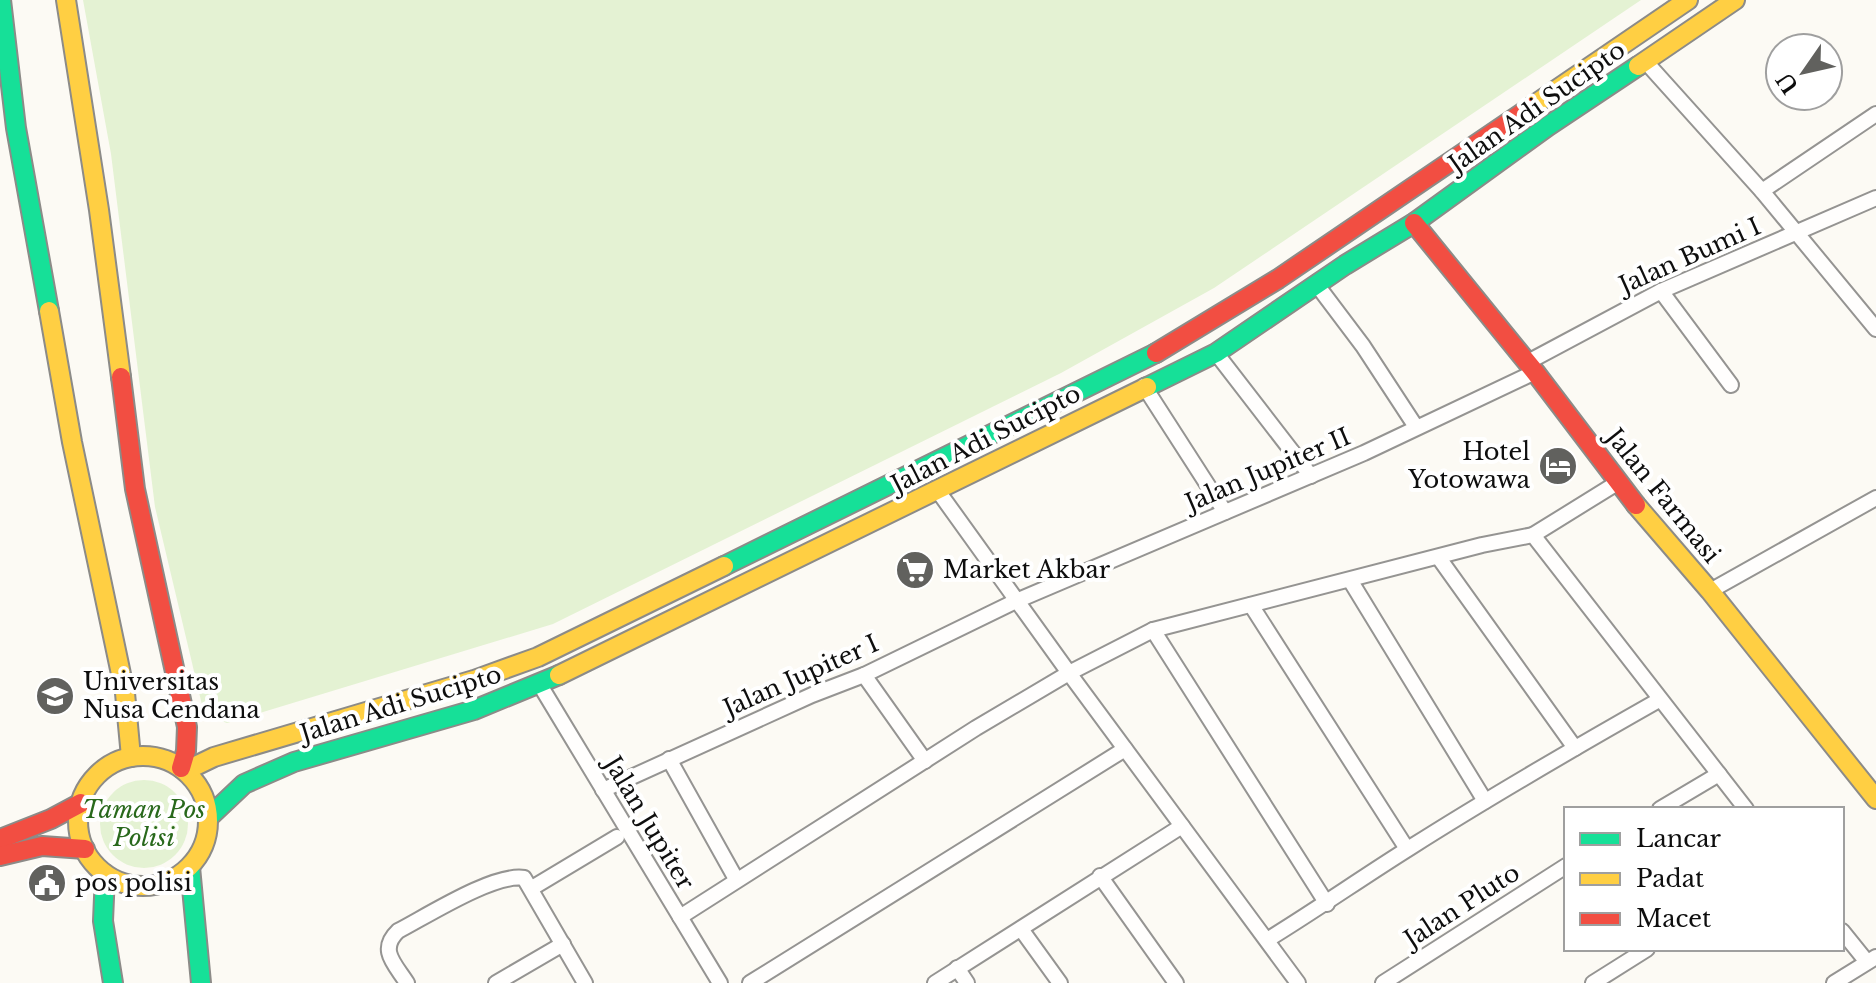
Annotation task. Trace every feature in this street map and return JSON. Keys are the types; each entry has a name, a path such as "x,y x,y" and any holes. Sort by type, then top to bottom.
{"main road":[{"path":"1,0 16,128 75,457 125,693 131,757"},
{"path":"66,0 99,210 135,489 187,727 183,770"},
{"name":"Jalan Adi Sucipto","path":"183,770 214,757 528,661 1145,360 1212,321 1688,0"},
{"name":"Jalan Adi Sucipto","path":"208,818 244,784 294,762 474,710 540,685 1216,353 1345,265 1414,223 1548,126 1735,0"},
{"name":"Jalan Farmasi","path":"1414,223 1530,367 1617,483 1710,591 1876,799"},
{"path":"995,433 1011,454"},
{"path":"148,756 165,760 183,770 201,792 208,818 204,845 190,867 171,881 149,886 126,884 105,874 93,863 80,834 81,803 91,782 109,766 131,757 148,756"},
{"path":"0,839 51,819 81,803"},
{"path":"0,856 36,845 85,849"},
{"path":"190,867 201,983"},
{"path":"105,874 103,921 113,983"}],"street":[{"path":"1645,61 1762,191 1876,329"},
{"path":"1762,191 1876,114"},
{"name":"Jalan Bumi I","path":"1530,367 1661,291 1876,198"},
{"path":"1317,285 1363,346 1416,427"},
{"path":"1661,291 1731,385"},
{"path":"1216,353 1311,476"},
{"name":"Jalan Jupiter II","path":"1016,601 1311,476 1416,427 1530,367"},
{"path":"1144,386 1225,512"},
{"path":"680,917 736,879 1069,673 1153,630 1533,535 1617,483"},
{"path":"938,491 1298,983"},
{"path":"1710,591 1876,498"},
{"path":"1533,535 1744,807"},
{"path":"1439,558 1575,748"},
{"path":"1350,580 1485,801"},
{"name":"Jalan Jupiter I","path":"603,790 864,675 1016,601"},
{"path":"1251,605 1407,849"},
{"path":"1153,630 1327,904"},
{"path":"864,675 925,761"},
{"name":"Jalan Jupiter","path":"540,685 720,983"},
{"path":"1267,940 1485,801 1659,700"},
{"path":"750,983 1125,749"},
{"path":"669,759 736,879"},
{"path":"1663,807 1719,774"},
{"path":"935,983 1182,826"},
{"path":"532,888 617,837"},
{"name":"Jalan Pluto","path":"1383,983 1564,867"},
{"path":"1100,876 1176,983"},
{"path":"407,983 389,955 387,946 398,931 508,877 524,878 532,888 585,983"},
{"path":"1021,929 1060,983"},
{"path":"1834,983 1872,960 1844,933"},
{"path":"496,983 563,944"},
{"path":"1593,983 1644,951"},
{"path":"957,968 967,983"}],"green space":[{"path":"83,0 1641,0 1214,288 1061,373 553,624 227,723 213,718 202,705 155,507 111,154"},
{"name":"Taman Pos Polisi","path":"144,780 169,787 181,799 188,824 181,849 169,861 144,868 119,861 107,849 100,824 107,799 119,787"}],"traffic: fast":[{"path":"1,0 16,128 49,311"},
{"path":"1147,387 1216,353 1345,265 1414,223 1548,126 1638,66"},
{"path":"724,566 1156,353"},
{"path":"208,818 244,784 294,762 474,710 559,675"},
{"path":"190,867 201,983"},
{"path":"105,874 103,921 113,983"}],"traffic: slow":[{"path":"66,0 121,377"},
{"path":"1531,107 1688,0"},
{"path":"1638,66 1735,0"},
{"path":"49,311 72,442 125,693 131,757"},
{"path":"559,675 1147,387"},
{"path":"1636,505 1710,591 1876,799"},
{"path":"185,771 214,757 474,680 538,657 724,566"},
{"path":"143,756 168,761 189,775 203,796 208,821 203,846 189,867 168,881 143,886 118,881 97,867 83,846 78,821 83,796 97,775 118,761 143,756"}],"traffic: jam":[{"path":"1156,353 1278,279 1531,107"},
{"path":"1414,223 1535,372 1636,505"},
{"path":"121,377 135,489 187,727 186,751 181,768"},
{"path":"0,839 51,819 81,803"},
{"path":"0,856 42,846 85,849"}],"place":[{"name":"Hotel Yotowawa","path":"1558,466"},
{"name":"Market Akbar","path":"915,570"},
{"name":"Universitas Nusa Cendana","path":"55,696"},
{"name":"pos polisi","path":"47,883"}]}
